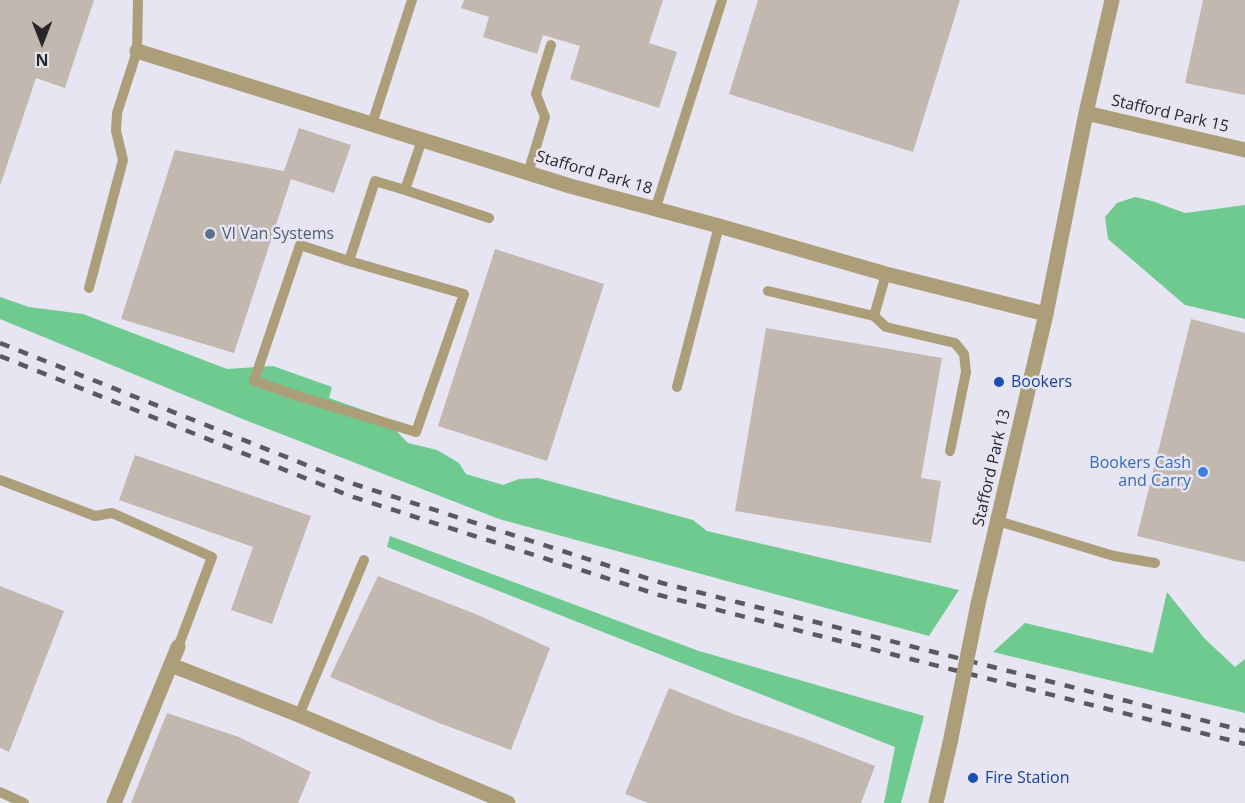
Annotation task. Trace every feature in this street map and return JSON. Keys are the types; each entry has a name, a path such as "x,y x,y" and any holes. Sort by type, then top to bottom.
{"street":[{"name":"Stafford Park 13","path":"936,803 978,604 1046,314 1086,113 1112,0"},
{"name":"Stafford Park 18","path":"137,51 528,173 655,210 886,274 1046,314"},
{"name":"Stafford Park 15","path":"1086,113 1245,150"},
{"path":"114,803 178,647"},
{"path":"171,665 299,715 508,803"}],"lane":[{"path":"89,288 123,160 116,131 117,113 137,51 138,0"},
{"path":"372,124 412,0"},
{"path":"655,210 722,0"},
{"path":"528,173 544,117 536,94 551,45"},
{"path":"405,190 422,140"},
{"path":"350,261 375,182 489,218"},
{"path":"677,387 719,226"},
{"path":"300,245 350,261 464,294 416,432 254,381 300,245"},
{"path":"874,316 886,274"},
{"path":"768,291 874,316 886,327 955,343 964,354 966,372 950,452"},
{"path":"0,480 95,516 112,513 212,557 178,647"},
{"path":"998,521 1114,556 1155,563"},
{"path":"299,715 364,560"},
{"path":"0,792 24,803"}],"green space":[{"path":"1135,197 1185,213 1245,205 1245,319 1185,305 1108,239 1105,217 1117,203"},
{"path":"0,297 29,307 83,314 227,369 273,366 332,387 329,398 383,417 408,443 437,450 459,463 466,474 503,485 519,479 538,478 693,520 707,531 959,590 929,636 499,519 240,418 0,319"},
{"path":"390,536 699,651 924,716 901,803 884,803 895,747 387,547"},
{"path":"1167,592 1204,638 1235,667 1245,659 1245,713 993,652 1025,623 1153,653"}],"building":[{"path":"0,0 94,0 65,88 36,78 0,186"},
{"path":"464,0 663,0 649,43 677,52 659,108 570,79 580,46 543,35 537,54 483,37 489,17 461,8"},
{"path":"758,0 960,0 913,152 729,94"},
{"path":"1203,0 1245,0 1245,95 1185,83"},
{"path":"299,128 351,145 334,193 291,179 234,353 121,319 175,150 284,171"},
{"path":"495,249 604,284 547,461 438,426"},
{"path":"1191,319 1245,333 1245,562 1137,536"},
{"path":"766,328 942,358 921,478 941,481 931,543 735,511"},
{"path":"135,455 311,516 272,624 231,610 253,547 119,500"},
{"path":"378,576 478,615 550,648 511,750 439,723 330,677"},
{"path":"0,586 64,611 9,752 0,748"},
{"path":"669,688 875,766 861,803 648,803 625,794"},
{"path":"167,713 239,737 311,772 298,803 131,803"}],"railway":[{"path":"0,343 354,484 662,583 1245,731"},
{"path":"0,356 350,496 659,595 1245,744"}],"place":[{"name":"VI Van Systems","path":"210,234"},
{"name":"Bookers","path":"999,382"},
{"name":"Bookers Cash and Carry","path":"1203,472"},
{"name":"Fire Station","path":"973,778"}]}
